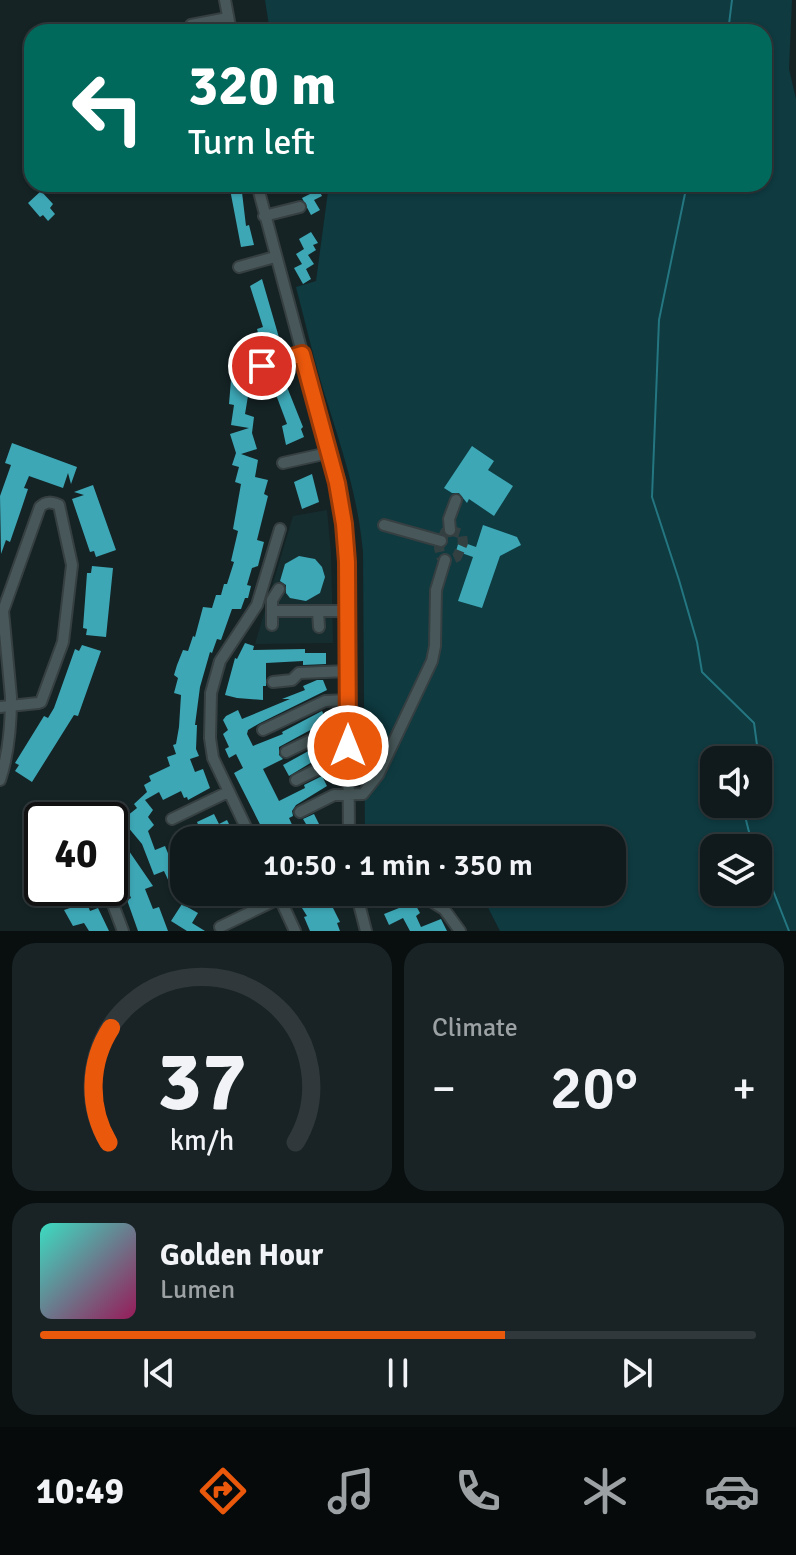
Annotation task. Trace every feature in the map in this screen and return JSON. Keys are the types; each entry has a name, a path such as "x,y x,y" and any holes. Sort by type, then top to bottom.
{"street":[{"path":"225,0 229,24"},
{"path":"196,24 228,18"},
{"path":"259,192 344,524 349,826"},
{"path":"264,216 300,207"},
{"path":"239,267 275,257"},
{"path":"262,366 302,354"},
{"path":"283,463 328,453"},
{"path":"450,530 449,519 456,500"},
{"path":"0,780 9,755 5,706 3,611 40,507 53,503 59,505 73,561 63,642 41,702 5,706"},
{"path":"384,525 441,541"},
{"path":"245,826 210,747 213,681 220,661 257,605 280,529"},
{"path":"300,812 334,795 363,794 378,775 434,654 436,590 445,560"},
{"path":"272,625 273,597 279,589"},
{"path":"272,611 347,611"},
{"path":"318,611 319,627"},
{"path":"273,682 292,680 299,673 348,671"},
{"path":"263,730 325,701 348,700"},
{"path":"286,752 334,729 348,729"},
{"path":"296,780 322,767 348,764"},
{"path":"172,819 228,792"},
{"path":"114,906 123,931"},
{"path":"220,927 258,906"},
{"path":"283,906 295,931"},
{"path":"360,906 366,931"},
{"path":"439,906 460,931"}],"shaded area":[{"path":"265,0 792,0 789,69 796,99 796,931 500,931 487,906 626,906 626,826 365,826 363,552 348,469 319,377 296,287 316,281 328,192 772,192 772,24 269,24"},
{"path":"327,510 333,643 255,644 293,516"}],"building":[{"path":"42,192 53,204 50,208 55,214 48,221 28,203"},
{"path":"231,192 242,192 246,226 249,225 254,245 241,247"},
{"path":"320,192 322,196 314,200 320,210 311,215 302,198"},
{"path":"311,232 318,243 313,245 316,250 308,255 314,264 306,269 311,279 303,284 294,268 302,264 296,254 304,249 299,239"},
{"path":"262,279 280,341 262,348 257,329 263,327 250,286"},
{"path":"283,377 304,437 286,445 282,426 287,424 272,384"},
{"path":"231,380 243,382 242,387 249,390 245,414 254,417 252,433 257,449 241,454 258,460 255,477 268,480 264,494 268,496 257,540 264,542 258,566 252,568 247,585 251,586 248,598 245,598 241,609 232,609 221,640 217,639 210,652 200,687 195,725 199,756 190,759 195,772 203,769 210,788 188,800 181,791 163,800 159,792 145,800 153,810 148,817 154,825 148,831 155,850 165,846 170,858 170,884 164,871 154,875 142,844 128,827 128,815 137,808 134,804 147,792 144,785 151,781 149,776 170,766 167,757 176,754 173,745 176,744 179,727 181,695 174,693 177,665 183,650 188,651 195,637 203,607 212,608 216,595 221,595 234,562 231,561 238,531 233,529 241,484 235,482 239,467 232,465 236,453 230,434 249,428 231,425 234,405 229,404"},
{"path":"12,443 77,467 71,484 68,473 63,488 29,476 24,488 28,489 10,542 6,540 1,554 0,496 11,465 5,463"},
{"path":"472,446 494,461 488,470 513,486 494,516 469,499 467,503 459,493 444,488"},
{"path":"312,474 319,502 302,509 294,482"},
{"path":"93,485 116,550 96,557 94,551 90,552 72,499 84,495 74,492"},
{"path":"483,525 517,537 521,545 500,556 482,608 458,601 473,557 456,551 459,541 476,547"},
{"path":"299,556 315,559 325,577 320,593 306,601 290,598 286,585 280,581 285,564"},
{"path":"92,566 113,568 106,637 86,635 87,629 83,628 87,573 91,573"},
{"path":"245,643 254,646 253,650 305,649 305,653 326,653 326,664 303,665 303,661 266,663 263,700 225,695 235,658"},
{"path":"82,645 101,651 78,716 74,715 32,782 15,771 19,765 15,763 44,716 48,718 54,708 75,649 79,651"},
{"path":"323,680 327,690 260,723 248,730 247,734 253,746 283,734 322,711 327,721 279,747 279,755 283,759 263,769 279,801 322,776 327,786 296,805 293,816 289,818 293,826 261,826 234,773 243,768 236,754 229,758 225,749 229,747 223,734 228,730 223,720 238,710 242,719 290,699 282,699 305,690 303,686"},
{"path":"323,743 327,753 289,776 283,765"},
{"path":"214,814 219,824 227,820 230,826 199,826 197,822"},
{"path":"314,814 320,826 301,826 306,824 303,819"},
{"path":"129,851 153,886 145,889 153,909 159,907 168,931 138,931 128,903 131,898 128,891"},
{"path":"76,906 88,906 90,911 98,908 109,931 89,931 84,923 73,926 64,910"},
{"path":"181,906 186,906 198,913 192,923 205,931 187,931 171,921"},
{"path":"301,906 332,906 340,922 337,923 340,931 310,931 304,917 307,916"},
{"path":"404,906 416,906 420,913 416,916 421,927 441,919 447,931 410,931 403,918 389,925 384,914"}],"waterway":[{"path":"729,24 732,0"},
{"path":"685,192 659,320 652,497 697,642 702,672 754,723 757,746"},
{"path":"746,818 750,834"},
{"path":"772,888 789,931"}],"tunnel":[{"path":"450,530 462,534 463,543 457,557 448,561 441,557 439,548 445,532 450,530"}],"route":[{"path":"262,366 302,354 337,483 347,562 348,746"}]}
